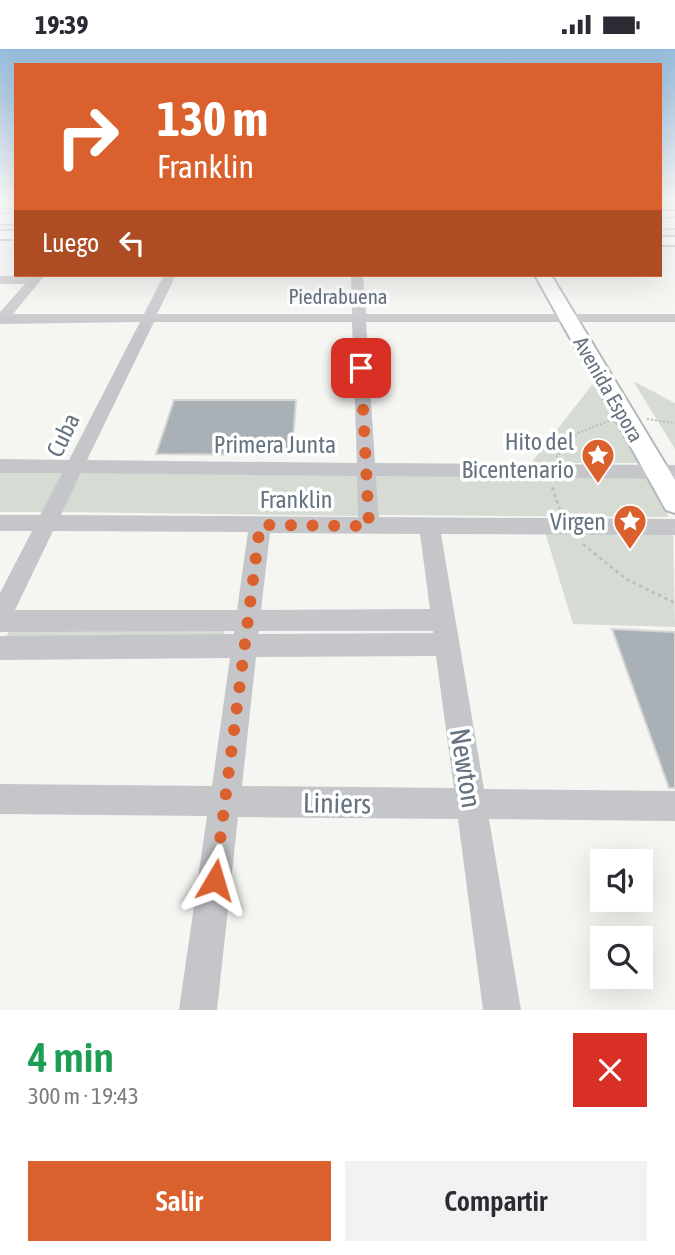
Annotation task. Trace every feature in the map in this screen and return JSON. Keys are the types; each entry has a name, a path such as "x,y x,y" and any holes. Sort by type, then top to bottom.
{"main road":[{"name":"Avenida Espora","path":"545,277 576,318 669,471 675,503"},
{"name":"Avenida Espora","path":"560,277 576,318"}],"street":[{"name":"Cuba","path":"0,619 169,277"},
{"path":"357,277 369,526"},
{"path":"0,280 37,278"},
{"path":"1,319 37,278"},
{"name":"Piedrabuena","path":"1,319 675,319"},
{"name":"Primera Junta","path":"0,466 669,471"},
{"name":"Franklin","path":"0,523 675,527"},
{"path":"198,1010 260,525"},
{"name":"Newton","path":"429,526 502,1010"},
{"path":"0,619 245,634"},
{"path":"0,648 245,634 444,632"},
{"name":"Liniers","path":"0,799 675,806"}],"path":[{"path":"675,423 636,419 586,428 563,443 551,471 553,497 568,527 603,563 649,593 675,603"}],"shaded area":[{"path":"595,381 642,463 531,463"},
{"path":"633,381 675,403 675,449"},
{"path":"82,472 358,475 359,516 61,512"},
{"path":"0,473 62,473 42,512 0,512"},
{"path":"376,475 648,476 669,517 379,515"},
{"path":"545,532 673,533 675,627 573,624"},
{"path":"11,626 226,626 223,640 5,640"}],"building":[{"path":"174,400 296,400 292,455 156,454"},
{"path":"612,629 675,632 675,788 669,788"}],"place":[{"name":"Hito del Bicentenario","path":"598,485"},
{"name":"Virgen","path":"630,551"}],"route":[{"path":"215,880 260,525 369,526 361,368"}]}
